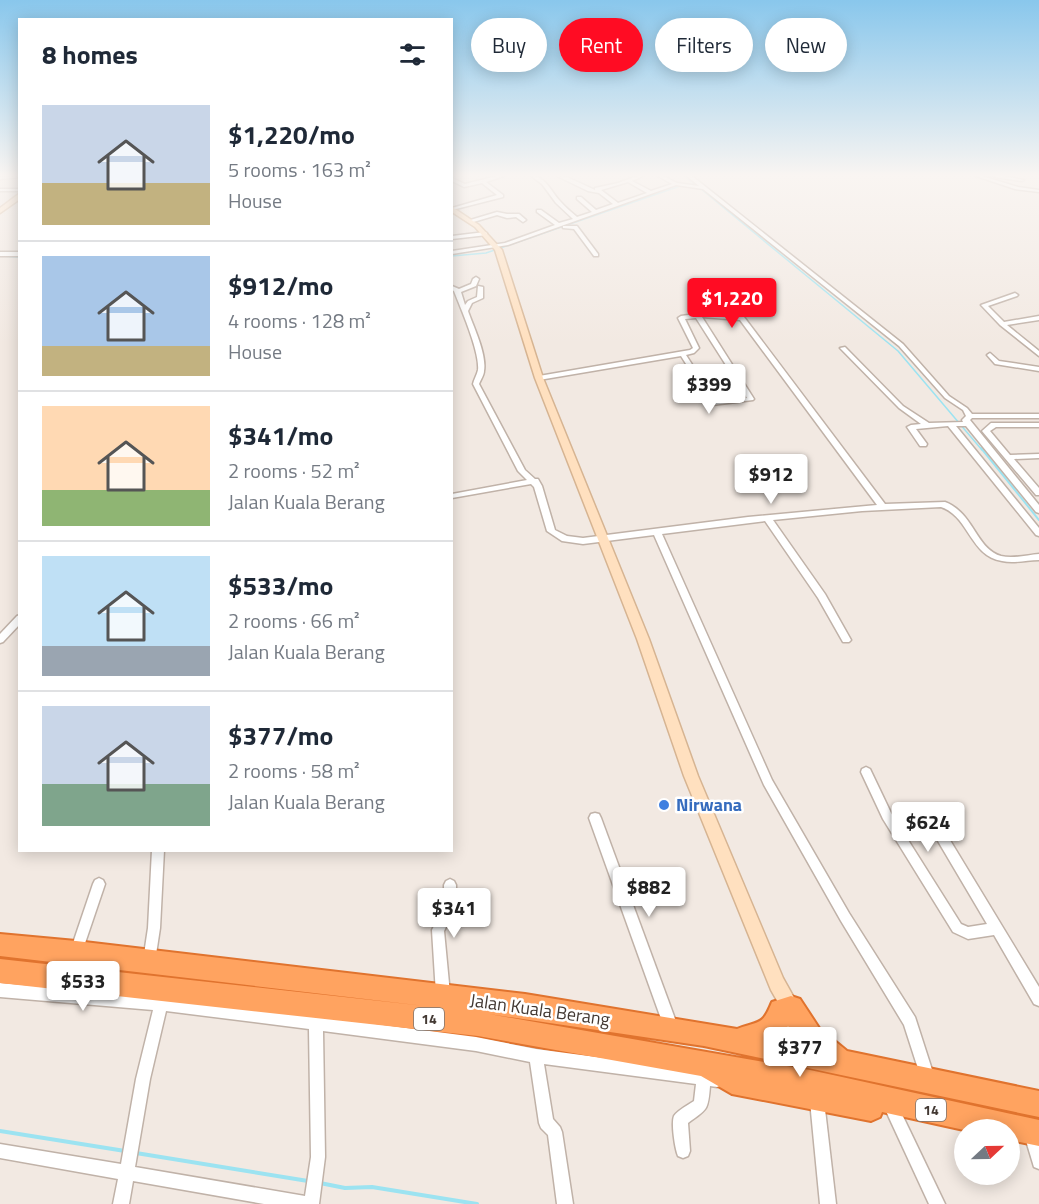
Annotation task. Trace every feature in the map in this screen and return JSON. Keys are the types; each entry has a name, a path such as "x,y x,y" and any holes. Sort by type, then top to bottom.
{"highway":[{"name":"Jalan Kuala Berang","path":"0,945 76,952 525,1006 735,1040 1039,1104"},
{"name":"Jalan Kuala Berang","path":"5,981 99,989 477,1034 817,1089 1035,1132"},
{"path":"735,1040 765,1034 779,1022 786,1010 821,1047 854,1065"},
{"name":"Jalan Kuala Berang","path":"700,1071 732,1081 817,1089 909,1114 941,1112"}],"street":[{"path":"497,249 540,232"},
{"path":"453,255 497,249 552,232"},
{"path":"579,232 596,255"},
{"path":"760,232 901,345 947,397 965,409 962,422 1039,533"},
{"path":"453,238 485,234 497,249 539,378 644,639 691,776 777,984 817,1089 828,1204"},
{"path":"0,256 18,256"},
{"path":"476,279 474,285 454,289 465,310 481,368 476,383 522,471 534,481 551,531 555,536 573,540 604,539 767,518 946,505 954,510 992,555 1002,558 1039,557"},
{"path":"465,310 470,302 480,298 480,287"},
{"path":"1015,295 984,306 1003,326 1039,354"},
{"path":"539,378 692,352 696,348 680,320 685,316 740,317 884,508"},
{"path":"682,353 714,404 742,402 752,398 698,316"},
{"path":"1003,324 1039,318"},
{"path":"843,348 901,407 927,424"},
{"path":"990,355 997,363 1039,369"},
{"path":"923,444 911,428 927,424 1039,416"},
{"path":"962,422 1039,510"},
{"path":"1038,491 986,430 994,425 1039,425"},
{"path":"1008,456 1039,456"},
{"path":"453,496 534,481"},
{"path":"1023,490 1038,491"},
{"path":"767,518 822,596 846,639"},
{"path":"657,531 768,782 845,918 910,1022 928,1081"},
{"path":"0,640 18,620"},
{"path":"866,771 890,822 957,928 968,933 996,929"},
{"path":"595,818 672,1029"},
{"path":"938,831 1039,999"},
{"path":"149,961 154,928 158,852"},
{"path":"76,952 99,884"},
{"path":"443,997 438,930 450,907 450,885"},
{"path":"121,1204 127,1165 163,997"},
{"path":"0,1151 127,1165 313,1194 316,1016"},
{"path":"477,1034 536,1056 700,1071 701,1105 680,1120 683,1151"},
{"path":"536,1056 546,1123 555,1132 565,1204"},
{"path":"893,1111 937,1204"},
{"path":"1035,1132 1039,1162"}],"waterway":[{"path":"453,256 486,253 546,232"},
{"path":"754,232 898,351 982,450"},
{"path":"0,256 18,257"},
{"path":"981,448 1039,520"},
{"path":"0,1131 125,1151"},
{"path":"136,1153 308,1181"},
{"path":"320,1183 345,1188 372,1187 477,1204"}],"place":[{"name":"Nirwana","path":"664,805"}]}
